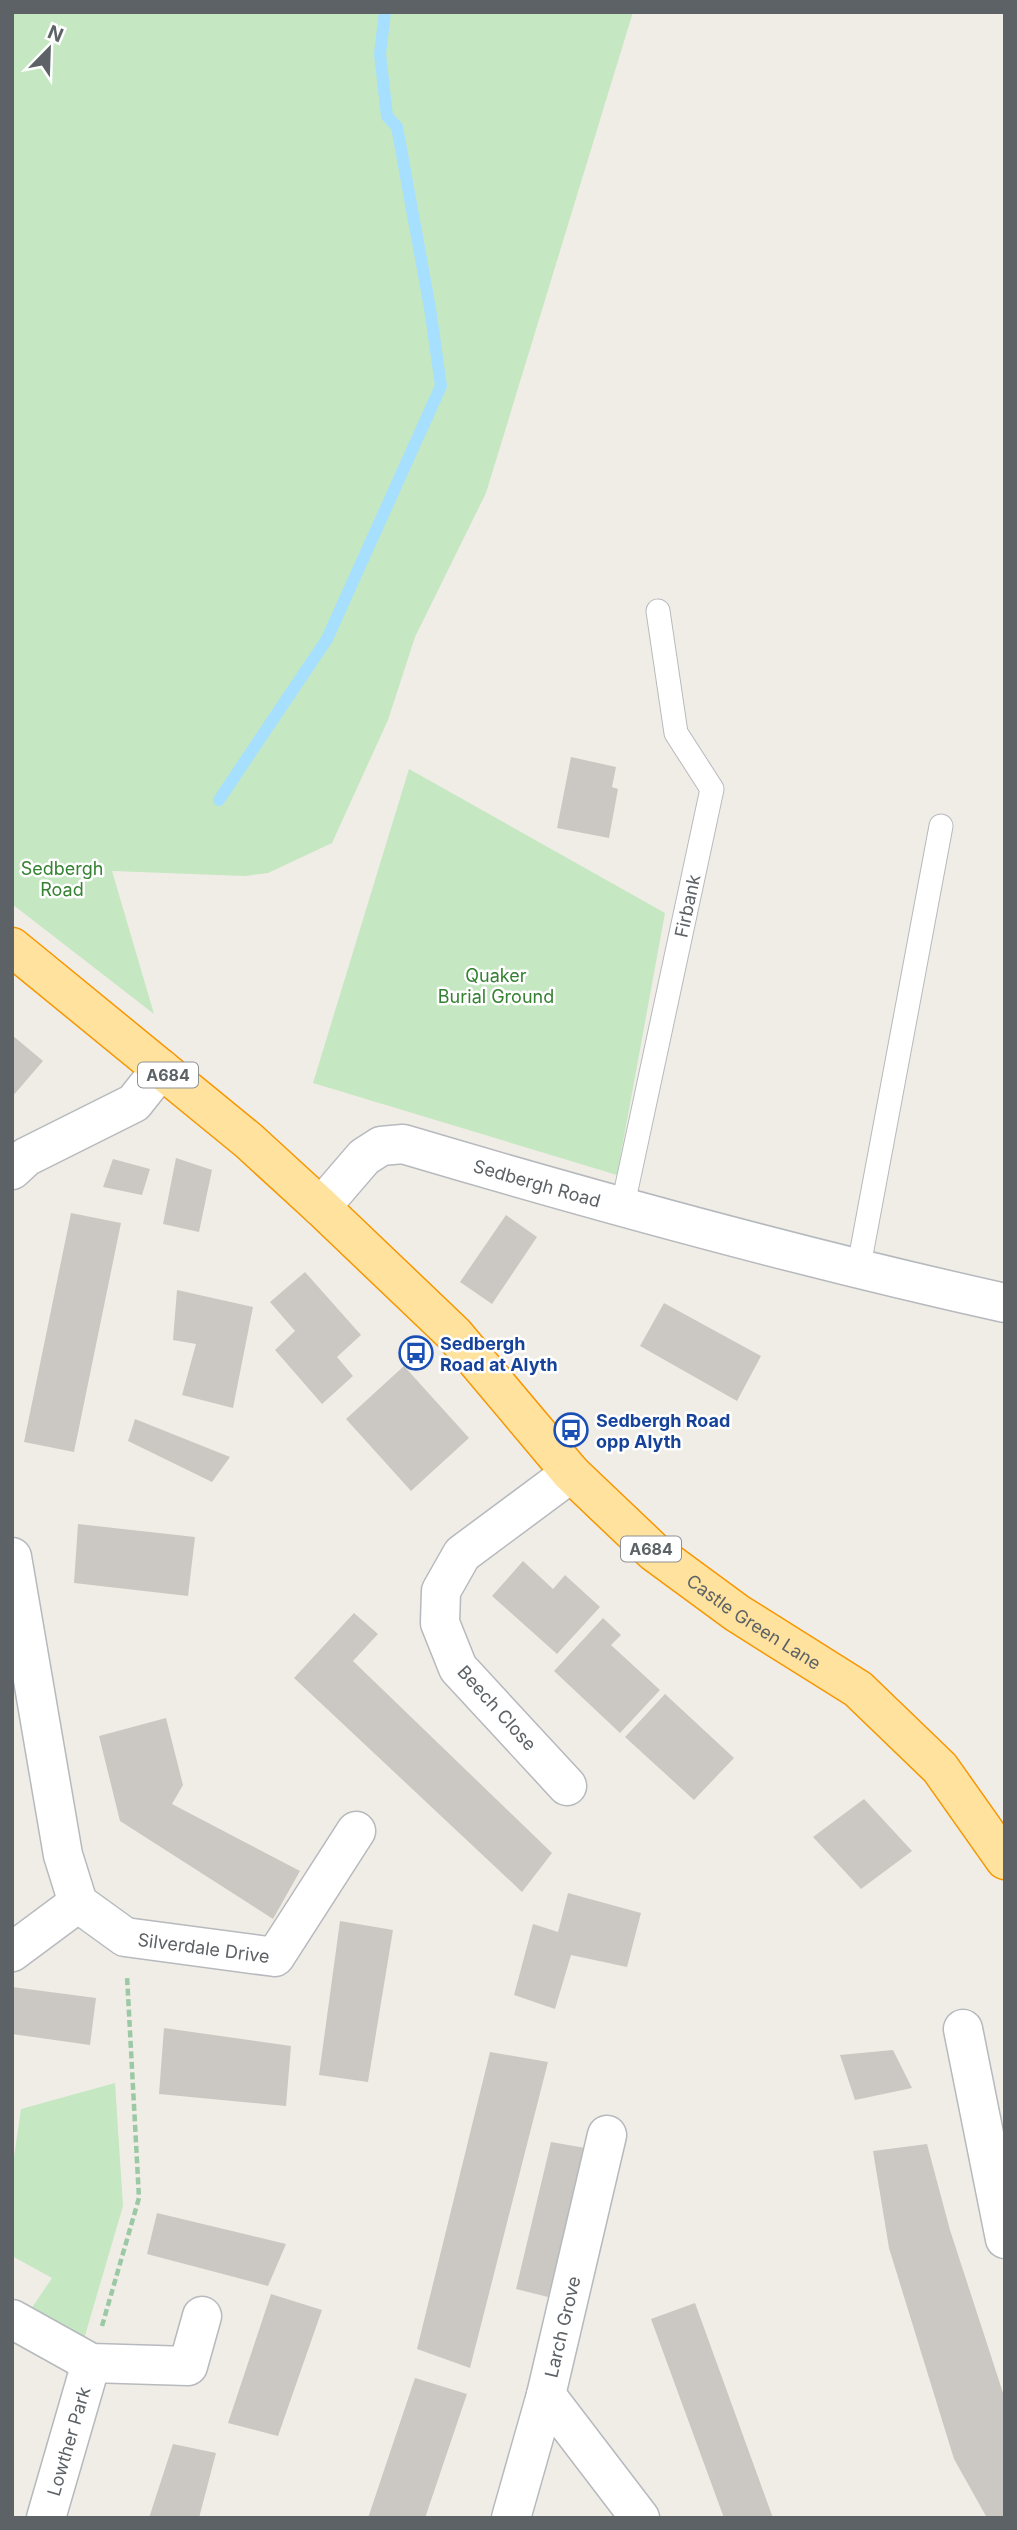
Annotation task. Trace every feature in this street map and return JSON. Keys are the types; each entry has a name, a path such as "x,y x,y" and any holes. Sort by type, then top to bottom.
{"highway":[{"name":"A684","path":"12,947 248,1141 321,1207"},
{"name":"Castle Green Lane","path":"321,1207 454,1334 571,1473 654,1552 737,1613 858,1689 940,1768 1005,1860"}],"street":[{"path":"12,1170 26,1157 134,1103 161,1069"},
{"name":"Sedbergh Road","path":"321,1207 364,1157 381,1146 403,1144 622,1209 859,1271 1005,1303"},
{"name":"Beech Close","path":"567,1786 458,1668 440,1623 441,1591 462,1554 571,1473"},
{"path":"12,1557 63,1855 78,1903 12,1952"},
{"name":"Silverdale Drive","path":"78,1903 125,1937 275,1957 356,1831"},
{"path":"963,2029 1005,2239"},
{"name":"Larch Grove","path":"511,2518 546,2395 607,2135"},
{"path":"12,2319 91,2363 188,2366 202,2316"},
{"name":"Lowther Park","path":"46,2518 91,2363"},
{"path":"546,2395 640,2518"}],"lane":[{"name":"Firbank","path":"622,1209 712,789 676,733 658,611"},
{"path":"859,1271 941,826"}],"path":[{"path":"91,2363 139,2198 125,1937"}],"green space":[{"path":"12,12 633,12 486,493 415,637 388,720 332,843 268,873 245,876 112,871 154,1014 12,904"},
{"name":"Quaker Burial Ground","path":"409,769 665,913 617,1175 313,1083"},
{"path":"115,2083 123,2206 84,2339 31,2309 52,2278 12,2256 12,2171 21,2109"}],"building":[{"path":"571,757 616,767 612,787 618,789 609,838 557,828"},
{"path":"12,1035 43,1061 12,1097"},
{"path":"176,1158 212,1170 199,1232 163,1224"},
{"path":"113,1159 150,1169 142,1195 103,1187"},
{"path":"71,1213 121,1223 74,1452 24,1442"},
{"path":"506,1215 537,1237 492,1304 460,1282"},
{"path":"305,1272 361,1335 337,1357 353,1376 322,1404 275,1350 295,1331 270,1302"},
{"path":"177,1290 253,1307 233,1408 182,1395 196,1344 173,1340"},
{"path":"664,1303 761,1356 737,1401 640,1346"},
{"path":"404,1366 469,1438 411,1491 346,1419"},
{"path":"135,1419 230,1457 212,1482 128,1441"},
{"path":"78,1524 195,1537 188,1596 74,1583"},
{"path":"523,1561 553,1589 565,1575 600,1607 557,1654 492,1596"},
{"path":"354,1613 378,1634 353,1661 552,1853 522,1892 294,1678"},
{"path":"603,1618 621,1635 611,1645 660,1690 620,1733 554,1671"},
{"path":"665,1694 734,1758 694,1800 625,1737"},
{"path":"166,1718 183,1785 172,1804 300,1871 273,1919 120,1821 99,1736"},
{"path":"864,1799 912,1851 861,1889 813,1837"},
{"path":"568,1893 641,1913 627,1967 571,1955 555,2009 514,1995 533,1924 558,1932"},
{"path":"340,1921 393,1930 368,2082 319,2075"},
{"path":"12,1987 96,1998 90,2045 12,2034"},
{"path":"164,2028 291,2046 286,2106 159,2094"},
{"path":"893,2050 912,2088 855,2100 840,2055"},
{"path":"490,2052 548,2062 470,2368 417,2349"},
{"path":"551,2142 591,2149 548,2297 516,2289"},
{"path":"927,2144 950,2230 1005,2399 1005,2518 987,2518 954,2459 889,2248 873,2151"},
{"path":"157,2213 286,2244 268,2286 147,2254"},
{"path":"271,2294 322,2310 278,2436 228,2423"},
{"path":"695,2303 773,2518 724,2518 651,2319"},
{"path":"415,2378 467,2394 425,2518 368,2518"},
{"path":"173,2444 216,2453 199,2518 149,2518"}],"waterway":[{"path":"219,800 327,639 441,386 430,308 397,127 387,116 380,54 385,12"}],"place":[{"name":"Sedbergh Road at Alyth","path":"416,1353"},
{"name":"Sedbergh Road opp Alyth","path":"571,1430"}]}
